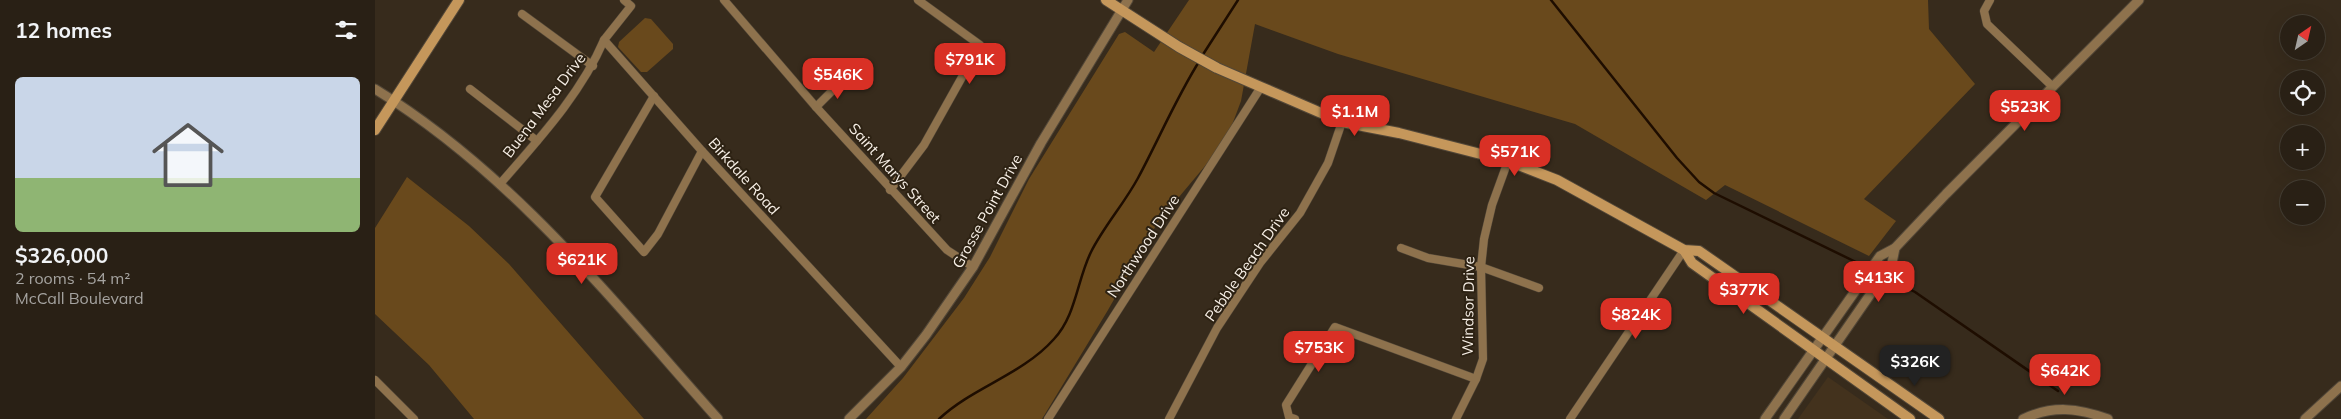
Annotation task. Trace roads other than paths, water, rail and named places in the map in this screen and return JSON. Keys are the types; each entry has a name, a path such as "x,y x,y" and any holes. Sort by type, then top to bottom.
{"main road":[{"path":"375,130 459,0"},
{"path":"1106,0 1179,47 1217,68 1342,122 1399,133 1508,161 1557,180 1684,250 1699,251 1939,419"},
{"path":"1684,250 1691,263 1910,419"}],"street":[{"path":"604,40 631,6 624,0"},
{"name":"Saint Marys Street","path":"724,0 816,107 891,190 947,250 973,267"},
{"path":"891,190 925,145 980,45 918,0"},
{"name":"Grosse Point Drive","path":"849,419 901,367 926,335 973,267 1022,175 1128,0"},
{"path":"1990,0 1984,11 1987,24 2053,87"},
{"path":"1765,419 1880,256 1895,248 1945,194 2139,0"},
{"path":"522,14 593,66"},
{"name":"Buena Mesa Drive","path":"500,184 537,141 593,66 604,40"},
{"name":"Birkdale Road","path":"604,40 702,151 901,367"},
{"path":"816,107 845,78"},
{"name":"Northwood Drive","path":"1049,419 1261,87"},
{"path":"375,89 453,143 550,231 718,419"},
{"path":"471,90 537,141"},
{"path":"654,96 595,197 644,252 658,234 702,151"},
{"name":"Pebble Beach Drive","path":"1169,419 1217,328 1260,262 1300,213 1328,163 1342,122"},
{"name":"Windsor Drive","path":"1456,419 1476,379 1483,359 1481,267 1484,239 1492,205 1508,161"},
{"path":"1401,248 1428,258 1481,267 1539,288"},
{"path":"1784,419 1892,263 1895,248"},
{"path":"1570,419 1684,250"},
{"path":"1292,418 1286,405 1335,327 1476,379"},
{"path":"375,380 414,419"},
{"path":"2305,419 2341,386"},
{"path":"2023,419 2039,412 2063,408 2087,411 2108,419"}],"waterway":[{"path":"1202,56 1238,0"},
{"path":"1551,0 1677,158 1699,182 1714,193 1862,265"},
{"path":"939,419 967,398 1027,362 1054,339 1061,330 1072,309 1082,274 1091,252 1138,178 1175,104 1200,60"},
{"path":"1891,280 1915,292 2058,391"}]}
